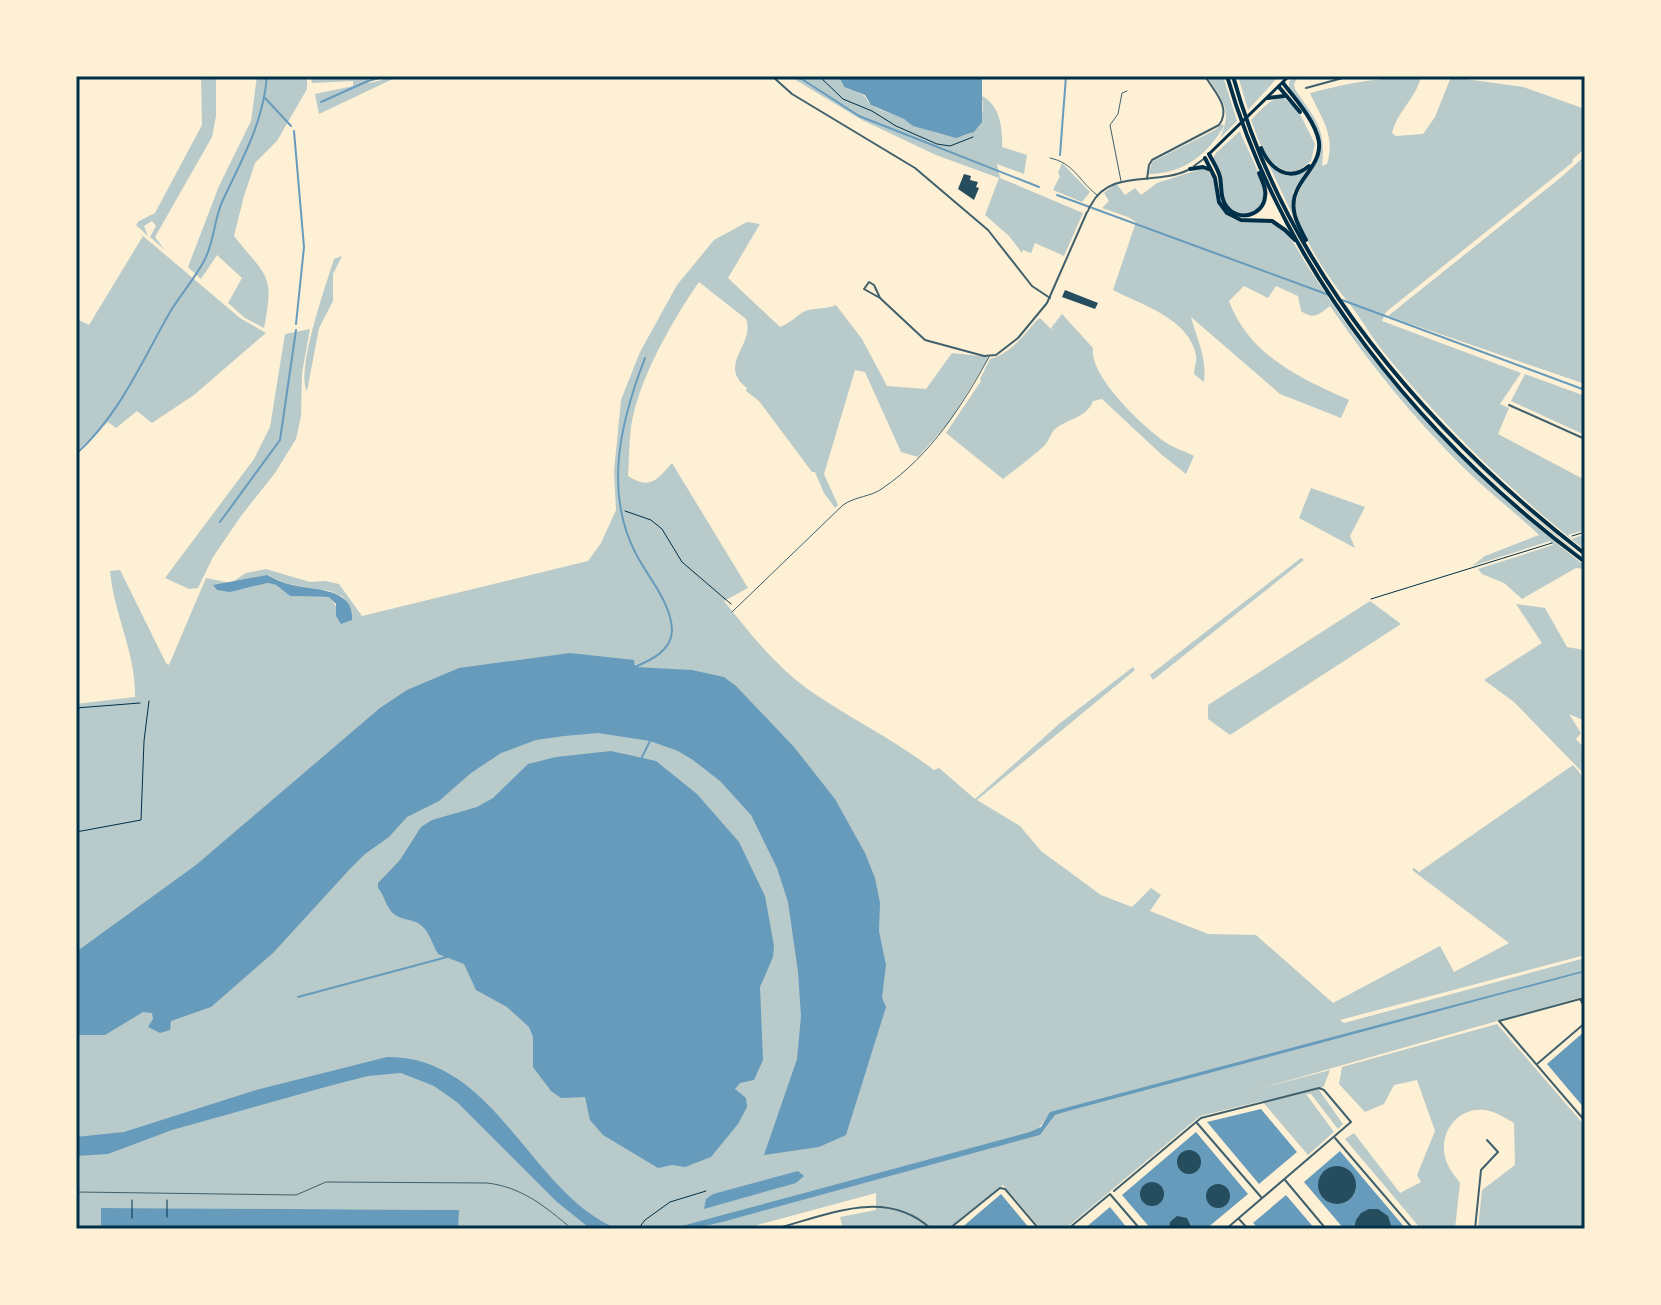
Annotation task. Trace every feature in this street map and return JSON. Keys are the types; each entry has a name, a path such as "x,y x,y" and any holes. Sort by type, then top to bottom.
{"highway":[{"path":"1230,76 1278,194 1337,300 1394,380 1450,443 1520,509 1585,562"},
{"path":"1207,156 1218,172 1223,202 1230,211 1237,215 1254,213 1264,203 1266,194 1259,167 1230,76"},
{"path":"1252,132 1265,157 1276,169 1294,174 1308,167 1316,152 1316,139 1281,85"},
{"path":"1281,85 1319,140 1316,160 1297,188 1293,202 1307,246"},
{"path":"1268,98 1287,96"},
{"path":"1207,156 1219,202 1227,213 1241,220 1272,221 1298,243"},
{"path":"1190,169 1203,167 1211,171"},
{"path":"1259,167 1298,243 1330,294 1344,304 1399,378 1508,491 1585,554"}],"main road":[{"path":"1207,156 1289,76"}],"street":[{"path":"772,76 792,94 915,168 999,241 1036,290 1050,298"},
{"path":"1147,179 1152,160 1219,125 1224,118 1224,107 1205,76"},
{"path":"1306,88 1350,76"},
{"path":"880,298 923,339 989,357 1000,353 1018,338 1050,298 1097,195 1121,181 1168,177 1190,169 1207,156"},
{"path":"1509,405 1585,439"},
{"path":"1584,1119 1499,1021 1585,998"},
{"path":"1581,1001 1585,1008"},
{"path":"1536,1064 1585,1023"},
{"path":"1068,1229 1201,1118 1319,1088 1324,1090 1351,1122 1226,1229"},
{"path":"1196,1122 1262,1198"},
{"path":"1334,1137 1413,1229"},
{"path":"1475,1229 1481,1170 1498,1152 1487,1140"},
{"path":"1284,1180 1326,1229"},
{"path":"949,1229 1000,1188 1005,1189 1039,1229"},
{"path":"1112,1193 1140,1229"},
{"path":"775,1229 870,1205 890,1206 906,1212 931,1229"},
{"path":"1239,1218 1248,1229"}],"lane":[{"path":"1121,181 1110,125 1118,114 1122,93 1127,91"},
{"path":"1050,158 1064,161 1097,195"},
{"path":"732,612 843,505 884,488 917,459 950,421 989,357"},
{"path":"76,1192 296,1195 326,1182 487,1183 509,1187 528,1196 572,1229"}],"path":[{"path":"819,76 843,99 937,144 950,146 973,137"},
{"path":"625,511 651,520 662,529 682,562 736,609"},
{"path":"1577,534 1585,532"},
{"path":"1371,599 1549,544"},
{"path":"76,832 141,820 149,701"},
{"path":"76,708 140,703"},
{"path":"638,1229 670,1202 706,1191"},
{"path":"132,1200 132,1218"},
{"path":"167,1200 167,1217"}],"shaded area":[{"path":"201,76 216,76 216,116 212,137 155,237 164,249 150,237 156,226 152,221 144,226 148,236 136,225 155,213 202,125"},
{"path":"257,76 307,76 307,89 277,141 255,163 234,236 266,277 269,296 264,328 245,318 228,303 242,278 217,255 201,279 188,267 219,186 251,121"},
{"path":"310,76 367,76 369,83 386,76 399,76 319,114 315,94 353,86 353,81 312,83"},
{"path":"789,76 839,76 844,87 862,95 877,108 945,135 969,134 977,127 982,115 982,96 997,111 1002,147 1027,155 1024,174 997,164 1000,178 1083,213 1064,256 1035,243 1031,253 1023,250 1022,253 1009,236 985,215 999,178 936,155 862,120"},
{"path":"1207,76 1223,76 1237,121 1220,138 1226,113 1222,99"},
{"path":"1238,76 1279,76 1248,110"},
{"path":"1294,76 1298,77 1295,89 1321,133 1322,166 1327,164 1330,144 1323,119 1310,93 1338,86 1378,79 1421,77 1394,125 1392,133 1396,136 1423,134 1435,117 1451,77 1523,87 1585,109 1585,148 1573,162 1386,312 1382,321 1521,373 1500,404 1509,408 1498,434 1585,480 1585,530 1568,535 1572,539 1585,534 1585,550 1532,506 1507,484 1435,412 1384,353 1320,262 1302,229 1296,207 1297,197 1319,147 1316,130 1289,88"},
{"path":"1283,97 1299,112 1315,144 1311,161 1296,172 1278,167 1271,161 1251,120 1269,103"},
{"path":"1222,124 1224,126 1218,136 1193,160 1173,170 1149,174 1152,162"},
{"path":"1240,131 1258,172 1264,195 1260,207 1244,214 1233,211 1225,201 1213,158"},
{"path":"1585,156 1585,384 1388,316 1559,179"},
{"path":"1062,163 1090,192 1082,202 1053,190"},
{"path":"1269,165 1287,176 1306,171 1293,192 1292,214"},
{"path":"1204,168 1213,178 1222,210 1233,219 1267,222 1285,232 1354,335 1393,384 1498,493 1585,569 1576,568 1522,599 1504,583 1482,574 1478,569 1553,545 1550,541 1472,566 1485,556 1539,535 1428,431 1377,370 1330,306 1319,314 1309,315 1301,311 1298,296 1276,286 1268,298 1244,286 1229,301 1249,336 1263,350 1294,373 1349,400 1341,418 1280,394 1191,317 1203,357 1204,382 1194,374 1196,356 1185,332 1163,315 1113,290 1136,222 1102,208 1109,201 1104,193 1116,183 1125,195 1135,188 1141,195 1157,183"},
{"path":"747,222 760,224 728,278 780,327 807,310 836,305 862,339 887,386 926,389 952,353 989,357 950,421 918,457 901,452 865,372 855,370 824,474 838,505 835,508 815,472 738,379 736,363 746,337 746,319 699,282 678,314 648,371 635,409 630,433 628,476 648,483 672,463 748,588 724,601 763,648 797,681 934,770 939,768 975,799 1059,724 1133,667 1135,670 977,800 1020,826 1041,851 1101,895 1132,907 1151,888 1161,895 1150,911 1208,934 1256,935 1333,1003 1440,946 1454,972 1509,943 1412,870 1414,868 1419,872 1573,765 1585,779 1585,955 1340,1020 1344,1023 1585,958 1585,970 1051,1113 1036,1131 670,1229 458,1229 458,1210 101,1208 101,1229 76,1229 76,704 135,697 132,665 110,571 120,570 169,665 206,578 230,583 214,586 243,589 268,583 290,596 330,597 338,610 353,613 343,597 330,591 288,584 267,575 232,582 246,573 266,569 310,582 339,584 362,616 588,561 601,543 616,510 614,471 621,400 640,352 677,285 714,240"},
{"path":"143,236 240,318 266,333 194,395 152,423 137,411 116,428 108,422 76,452 76,325 79,320 89,325"},
{"path":"342,256 333,274 333,301 319,328 307,391 305,365 313,326 334,259"},
{"path":"1339,303 1391,370 1458,446 1393,374"},
{"path":"1062,314 1093,348 1099,372 1131,413 1165,442 1194,456 1186,474 1102,399 1093,401 1081,415 1054,430 1044,446 1003,479 946,433 981,381 990,359 1010,348 1040,318 1054,332 1051,328"},
{"path":"310,329 296,439 213,557 198,588 189,589 165,578 254,459 270,427 285,334"},
{"path":"1525,374 1585,396 1585,435 1511,401"},
{"path":"1465,453 1514,499 1585,559 1516,502"},
{"path":"1311,488 1365,507 1350,536 1355,548 1299,518"},
{"path":"1301,558 1304,560 1153,680 1150,675"},
{"path":"1370,601 1401,624 1230,735 1208,719 1208,705"},
{"path":"1516,604 1545,608 1567,647 1585,650 1585,721 1569,714 1581,733 1576,739 1585,749 1585,775 1514,702 1484,680 1542,643"},
{"path":"1585,972 1585,996 1255,1090 1330,1070 1324,1086 1319,1090 1343,1124 1338,1129 1311,1094 1306,1094 1334,1132 1308,1155 1262,1101 1200,1116 1065,1229 1041,1229 1003,1185 949,1229 843,1229 840,1217 876,1210 876,1193 757,1225 753,1229 693,1229 1040,1135 1055,1115 1072,1110"},
{"path":"1497,1024 1585,1126 1585,1229 1478,1229 1482,1190 1515,1165 1514,1123 1492,1112 1474,1110 1464,1113 1456,1119 1446,1136 1445,1157 1460,1183 1455,1229 1421,1229 1345,1139 1354,1133 1400,1193 1421,1182 1417,1175 1435,1131 1417,1080 1394,1085 1384,1104 1365,1112 1339,1084 1342,1067"}],"water":[{"path":"839,76 982,76 982,122 974,132 956,138 913,126 871,105 865,95 844,87"},
{"path":"267,575 289,584 340,596 351,610 352,620 341,624 336,616 336,604 329,597 290,596 268,583 230,592 217,590 213,585"},
{"path":"570,653 634,660 635,667 692,670 724,677 794,747 835,799 875,878 880,903 879,931 886,965 882,998 886,1007 846,1135 819,1147 764,1155 797,1059 801,1016 788,902 777,868 751,815 720,781 678,751 650,741 598,733 536,740 501,753 471,773 439,801 407,817 389,837 349,870 273,953 211,1007 171,1021 170,1030 160,1033 148,1027 153,1019 152,1013 143,1012 105,1035 76,1035 76,952 196,865 380,708 407,690 459,668"},
{"path":"611,751 656,761 697,794 739,842 765,896 774,946 773,957 760,987 763,1060 754,1080 740,1083 735,1089 746,1098 747,1107 738,1124 711,1157 685,1167 672,1165 658,1168 603,1135 590,1120 585,1097 561,1098 551,1091 533,1067 533,1037 529,1027 507,1007 476,990 464,964 438,954 425,929 394,914 378,888 378,883 400,860 421,827 432,820 477,807 493,798 528,764 556,757"},
{"path":"1585,970 1055,1115 1040,1135 722,1222 693,1229 670,1229 1030,1132 1041,1127 1050,1112"},
{"path":"1585,1031 1585,1109 1547,1064"},
{"path":"387,1057 425,1063 457,1078 484,1101 559,1186 586,1211 617,1229 591,1229 557,1202 458,1103 434,1086 401,1073 368,1076 329,1086 172,1130 108,1154 76,1156 76,1137 124,1132 256,1090"},
{"path":"1261,1109 1297,1152 1259,1184 1207,1122"},
{"path":"1196,1132 1248,1194 1206,1229 1151,1229 1122,1195"},
{"path":"1340,1151 1406,1229 1344,1229 1304,1182"},
{"path":"798,1171 804,1176 796,1183 704,1209 706,1199 713,1194"},
{"path":"1001,1194 1030,1229 960,1229"},
{"path":"1286,1195 1315,1229 1259,1229 1253,1223"},
{"path":"1110,1207 1128,1229 1084,1229"},
{"path":"101,1208 459,1210 458,1229 101,1229"}],"building":[{"path":"964,174 978,182 974,200 958,189"},
{"path":"1065,290 1098,303 1095,309 1062,297"},
{"path":"1189,1150 1197,1154 1201,1162 1197,1170 1189,1174 1181,1170 1177,1162 1181,1154"},
{"path":"1337,1166 1350,1172 1356,1185 1350,1198 1337,1204 1324,1198 1318,1185 1324,1172"},
{"path":"1152,1182 1160,1186 1164,1194 1160,1202 1152,1206 1144,1202 1140,1194 1144,1186"},
{"path":"1218,1184 1226,1188 1230,1196 1226,1204 1218,1208 1210,1204 1206,1196 1210,1188"},
{"path":"1378,1209 1388,1216 1392,1229 1354,1229 1361,1213"},
{"path":"1177,1216 1187,1218 1192,1229 1169,1229 1170,1222"}],"waterway":[{"path":"76,454 117,405 170,312 204,261 222,202 256,126 267,76"},
{"path":"321,102 386,76"},
{"path":"797,76 859,116 1039,187"},
{"path":"1060,155 1066,76"},
{"path":"265,98 291,126"},
{"path":"294,131 304,247 296,324"},
{"path":"1057,195 1329,295"},
{"path":"1342,300 1585,390"},
{"path":"220,522 280,440 296,330"},
{"path":"635,667 664,649 672,631 668,611 636,554 620,506 618,481 623,431 645,358"},
{"path":"642,757 650,741"},
{"path":"298,997 447,957"}]}
